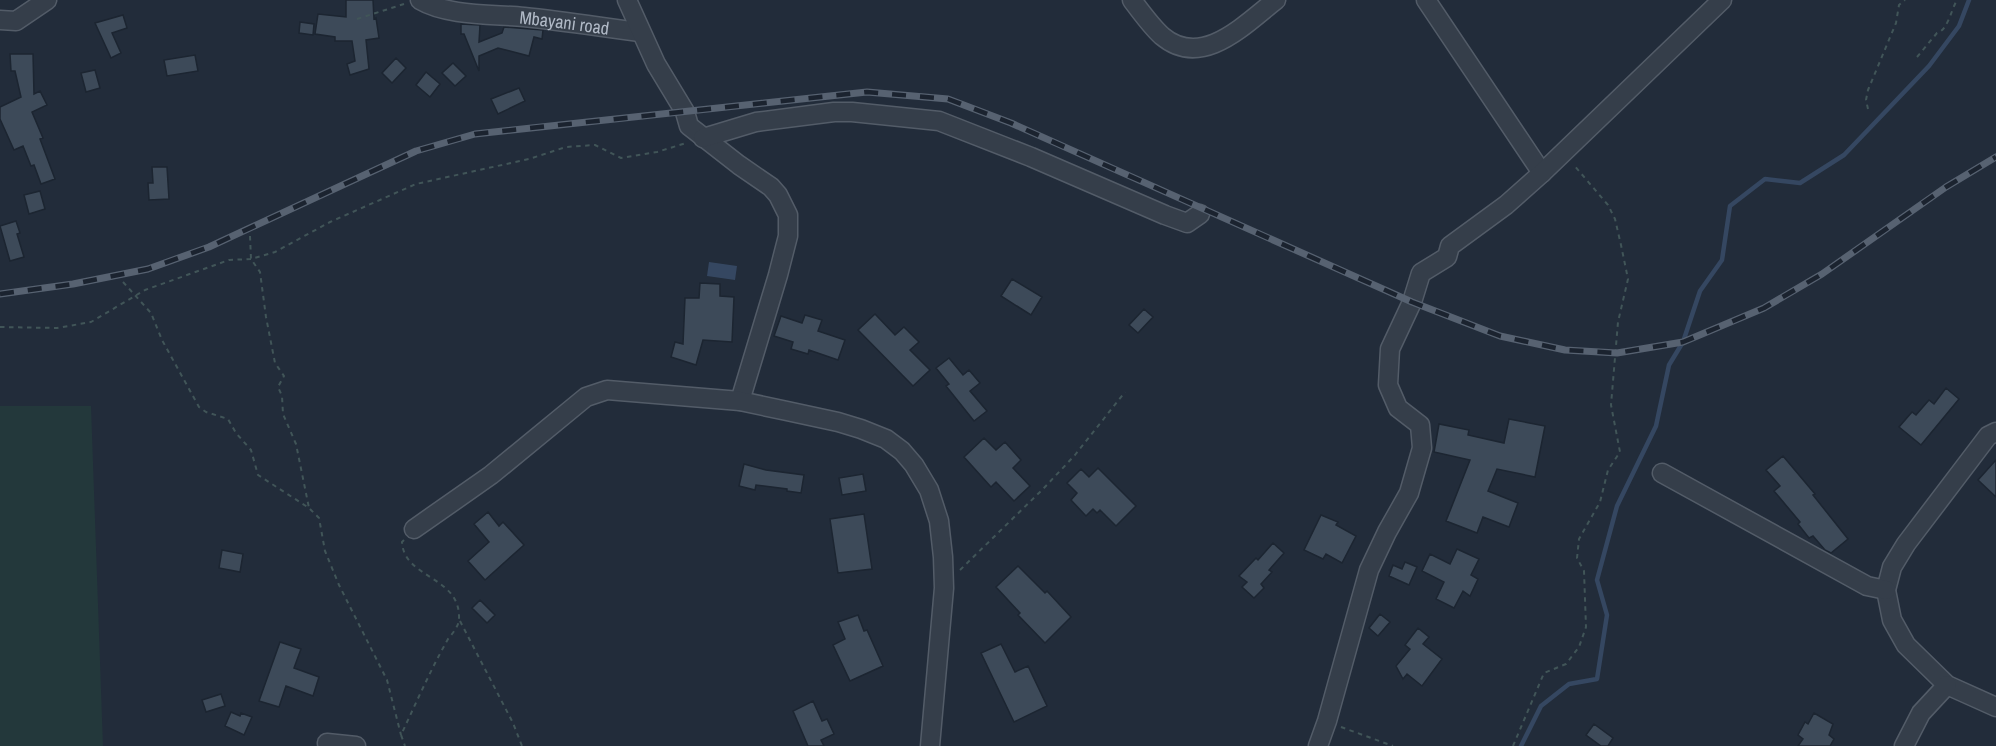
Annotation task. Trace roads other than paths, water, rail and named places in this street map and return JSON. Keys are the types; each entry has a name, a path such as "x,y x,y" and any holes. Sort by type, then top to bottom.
{"street":[{"path":"0,20 16,21 47,0"},
{"path":"627,0 656,64 685,112 689,126 771,186 788,215 788,236 778,275 740,401"},
{"path":"1132,0 1164,37 1185,48 1204,48 1226,38 1276,0"},
{"path":"1426,0 1542,173"},
{"path":"1318,746 1327,722 1369,570 1409,493 1422,448 1420,425 1398,408 1388,385 1390,350 1412,302 1421,273 1447,257 1450,246 1506,205 1542,173 1722,0"},
{"name":"Mbayani road","path":"414,1 451,11 555,20 640,32"},
{"path":"703,138 756,122 834,112 939,121 1187,223 1200,214"},
{"path":"414,529 491,475 586,397 607,390 740,401 838,422 886,440 902,451 914,465 929,490 939,521 944,583 930,746"},
{"path":"1996,432 1988,436 1906,544 1892,567 1886,590 1892,620 1906,645 1947,685 1996,707"},
{"path":"1662,473 1867,586 1886,590"},
{"path":"1904,746 1921,713 1947,685"},
{"path":"327,743 356,746"}],"water":[{"path":"709,262 737,266 735,280 707,276"}],"waterway":[{"path":"1521,746 1541,706 1569,684 1597,679 1607,615 1597,580 1617,506 1656,426 1669,365 1683,342 1700,291 1722,260 1730,206 1765,179 1800,183 1844,155 1929,66 1959,26 1969,0"}],"railway":[{"path":"0,294 73,284 148,269 209,247 416,151 475,134 867,92 948,99 1011,123 1412,302 1500,336 1565,350 1617,353 1683,342 1764,308 1822,274 1946,187 1996,157"}]}
